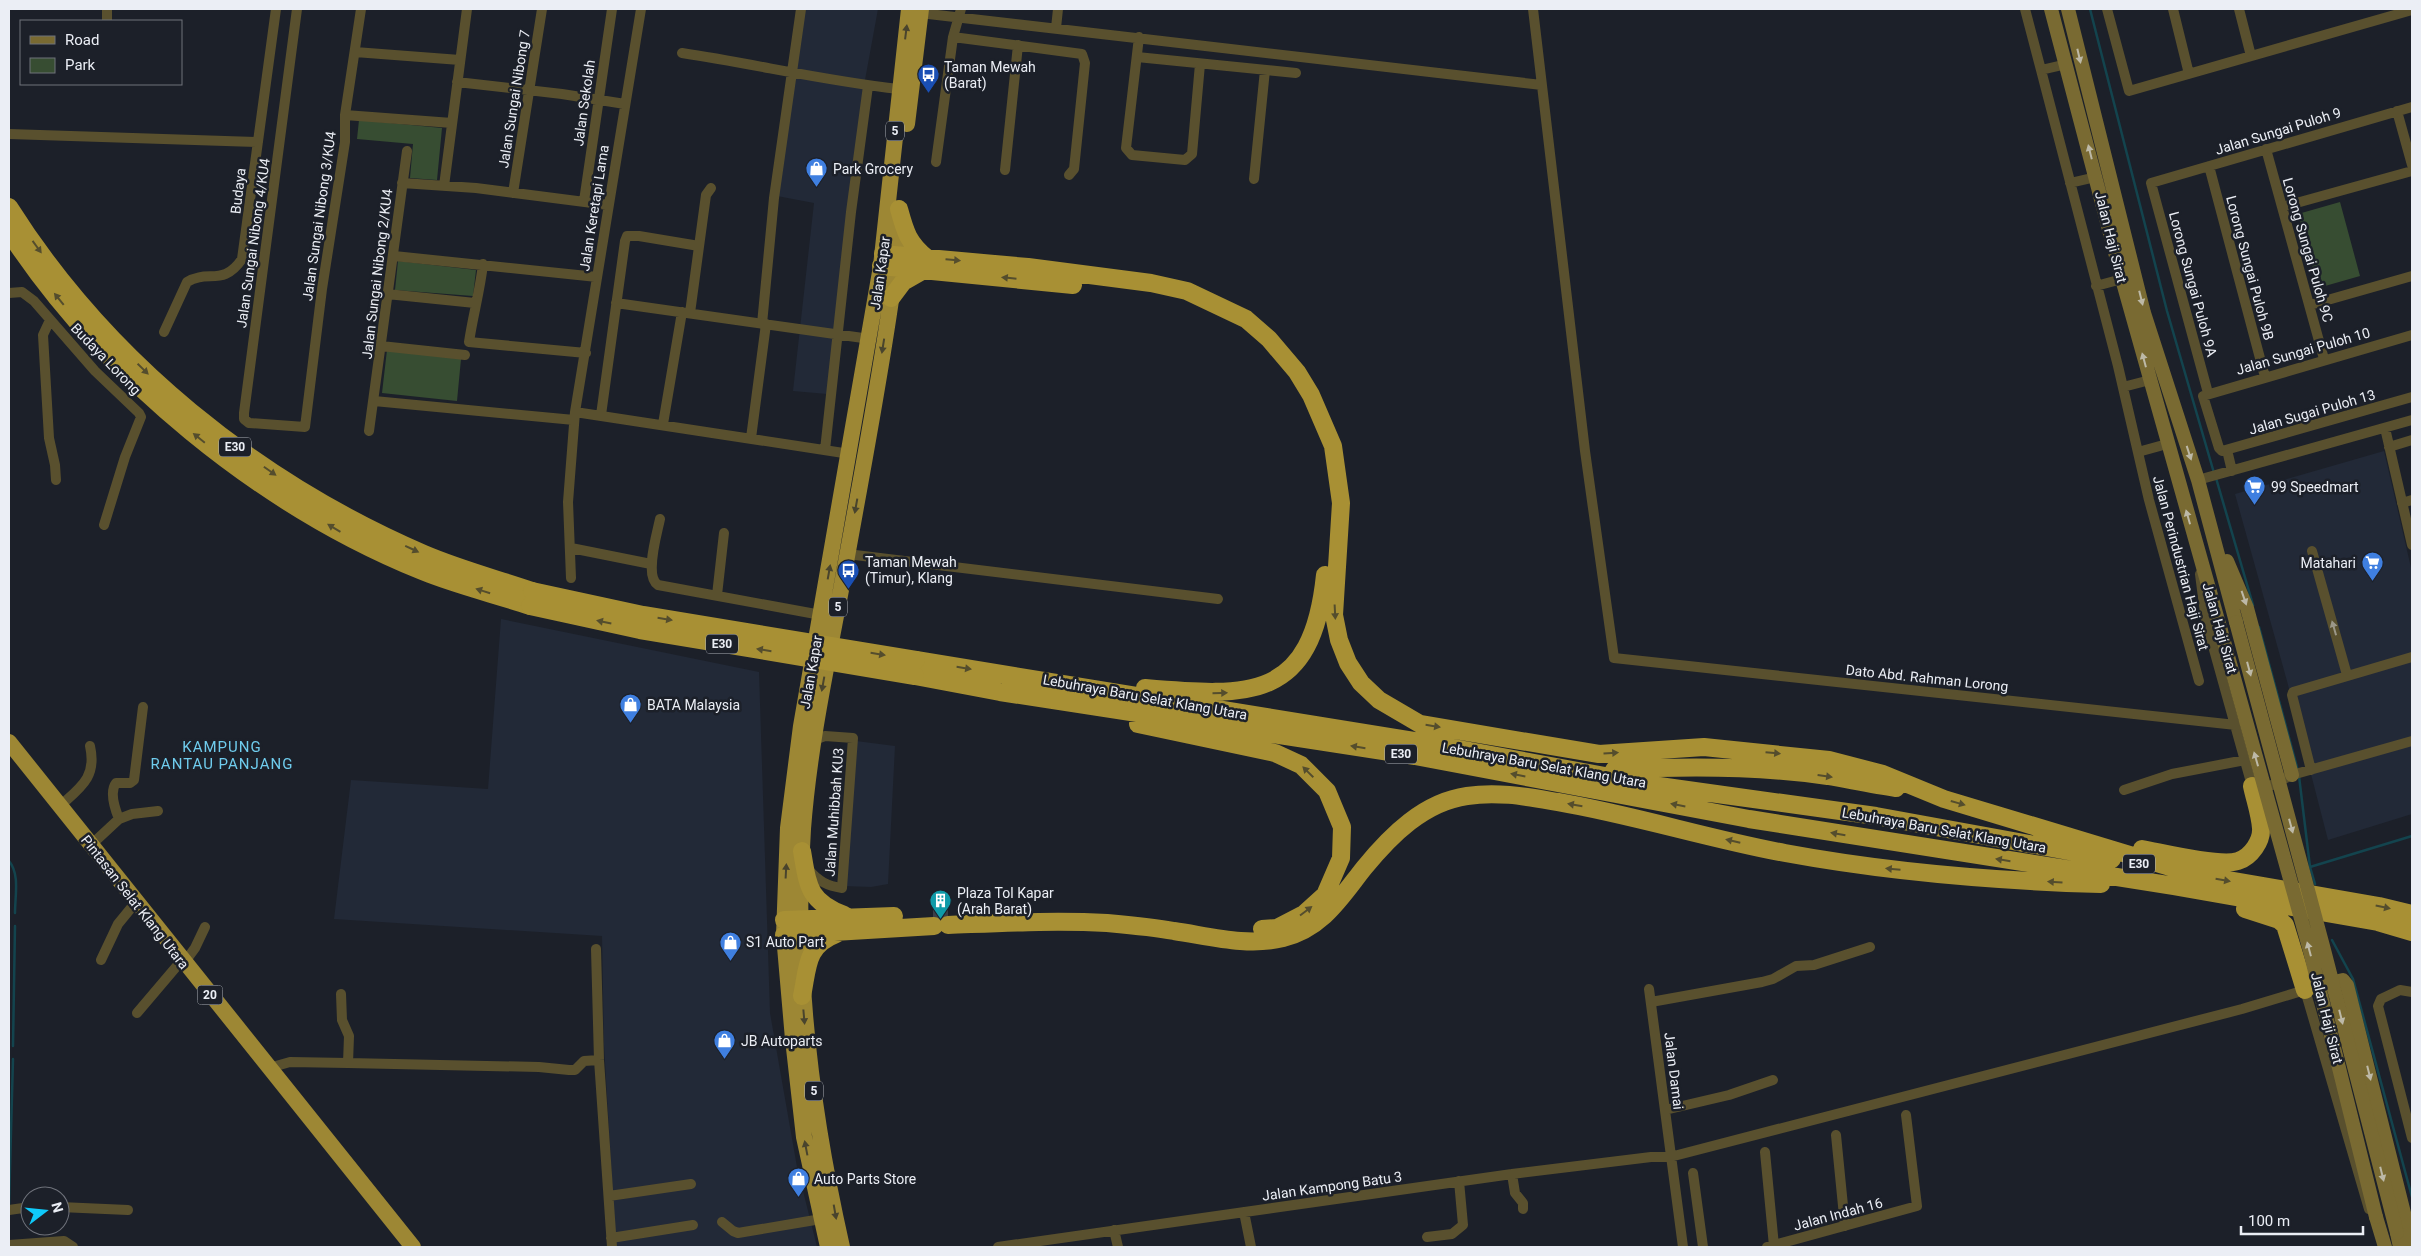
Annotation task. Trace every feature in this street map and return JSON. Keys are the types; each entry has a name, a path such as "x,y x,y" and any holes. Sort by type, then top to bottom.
{"highway":[{"name":"Jalan Kapar","path":"839,1245 820,1131 792,927 803,858 814,740 891,298 888,261 899,89 917,10"},
{"name":"Jalan Kapar","path":"839,1245 821,1219 804,1137 798,1093 792,927 792,800 801,726 870,339 899,209 917,10"},
{"name":"Lebuhraya Baru Selat Klang Utara","path":"9,207 50,265 110,336 177,401 217,433 280,478 352,520 426,555 531,599"},
{"path":"899,209 909,239 925,264"},
{"name":"Lebuhraya Baru Selat Klang Utara","path":"9,232 70,313 130,377 182,425 272,491 347,535 414,567 640,630 916,668 1084,686 1167,702 1585,771 1659,786 1876,816 2184,883 2378,922 2412,932"},
{"path":"888,261 1056,270 1151,283 1187,291 1246,319 1269,339 1297,372 1312,395 1333,446 1341,503 1334,615 1339,640 1348,663 1361,683 1379,700 1405,717 1420,724 1599,754 1704,747 1820,759 1882,774 1929,794 2077,839 2184,883 2214,900 2279,920 2286,925 2306,990"},
{"path":"891,298 903,282 925,264 1149,292 1182,300 1239,328 1260,347 1290,378 1316,426 1330,474 1331,532 1324,591 1317,619 1310,640 1294,665 1277,679 1253,688 1233,692 1208,694 1131,686 1084,686"},
{"name":"Lebuhraya Baru Selat Klang Utara","path":"916,668 1000,692 1414,756 1767,822 2184,883 2379,906 2412,914"},
{"path":"792,927 941,919 1098,914 1144,916 1238,931 1277,928 1304,914 1325,894 1341,858 1342,826 1327,791 1301,765 1274,753 1105,717 1000,692"},
{"name":"Pintasan Selat Klang Utara","path":"9,742 183,962 413,1247"},
{"path":"1585,771 1680,768 1785,772 1828,776 1929,794"},
{"path":"2077,839 2221,862 2238,862 2249,856 2258,844 2261,830 2252,786"},
{"path":"941,919 1099,923 1248,941 1283,938 1314,925 1328,914 1365,866 1401,827 1431,807 1466,796 1511,794 1592,808 1783,853 1866,866 2078,884 2184,883"},
{"path":"803,858 809,888 817,901 847,924"},
{"path":"802,996 814,946 847,924"}],"main road":[{"name":"Jalan Haji Sirat","path":"2051,9 2167,444 2310,951 2384,1247"},
{"name":"Jalan Haji Sirat","path":"2068,9 2144,313 2204,479 2215,538 2236,622 2324,946 2400,1247"},
{"path":"2215,538 2244,599 2300,773"},
{"path":"2306,990 2338,979 2343,980 2347,985 2412,1245"}],"street":[{"name":"Budaya","path":"164,332 187,282 193,278 221,276 235,269 242,259 276,9"},
{"name":"Jalan Sungai Nibong 4/KU4","path":"297,9 244,419 249,423 305,427"},
{"name":"Jalan Sungai Nibong 3/KU4","path":"305,427 322,289 345,142 345,115 356,52 360,9"},
{"path":"444,186 467,9"},
{"name":"Jalan Sungai Nibong 7","path":"513,194 542,9"},
{"name":"Jalan Sekolah","path":"584,201 597,100 612,9"},
{"name":"Jalan Keretapi Lama","path":"571,578 568,502 574,416 586,353 608,205 641,9"},
{"path":"751,438 764,324 774,198 801,9"},
{"path":"1056,28 1058,9"},
{"path":"917,10 960,13 1056,28 1542,86 1535,9"},
{"name":"Jalan Perindustrian Haji Sirat","path":"2024,9 2199,681"},
{"path":"2107,9 2128,91 2412,10"},
{"path":"2173,9 2190,74"},
{"path":"2239,9 2251,56"},
{"path":"936,162 953,37 960,13"},
{"path":"953,37 1082,54 1085,63 1074,169 1069,175"},
{"path":"1139,37 1126,148 1132,155 1185,160 1192,154 1200,64"},
{"path":"1006,170 1018,45"},
{"path":"356,52 460,60"},
{"path":"682,53 868,86 899,89"},
{"path":"1137,57 1296,73"},
{"path":"2041,70 2067,64"},
{"path":"1254,179 1265,70"},
{"path":"457,82 625,104"},
{"path":"825,450 837,334 868,86"},
{"name":"Dato Abd. Rahman Lorong","path":"1542,86 1584,451 1614,658 2236,725"},
{"name":"Jalan Sungai Puloh 9","path":"2151,183 2412,107"},
{"path":"2397,111 2412,165"},
{"path":"345,115 452,123"},
{"path":"9,134 258,142"},
{"name":"Lorong Sungai Puloh 9C","path":"2266,149 2324,359"},
{"name":"Jalan Sungai Nibong 2/KU4","path":"369,431 407,151"},
{"name":"Lorong Sungai Puloh 9B","path":"2209,166 2265,377"},
{"path":"2282,207 2412,171"},
{"path":"2070,183 2096,177"},
{"path":"402,183 608,205"},
{"name":"Lorong Sungai Puloh 9A","path":"2151,183 2205,394 2223,450 2232,471"},
{"path":"663,424 699,246 706,195 711,188"},
{"path":"601,415 627,236 640,236 699,246"},
{"path":"394,256 597,277"},
{"path":"483,264 480,297 475,303 469,342 586,353"},
{"path":"2310,304 2412,276"},
{"path":"2096,286 2122,279"},
{"name":"Budaya Lorong","path":"9,293 22,292 27,295 95,371 141,417 125,457 104,525"},
{"path":"387,294 475,303"},
{"path":"616,303 870,339"},
{"path":"50,320 43,336 49,438 55,464 56,480"},
{"name":"Jalan Sungai Puloh 10","path":"2205,394 2412,335"},
{"path":"381,346 465,355"},
{"path":"2123,387 2150,380"},
{"name":"Jalan Sugai Puloh 13","path":"2223,450 2412,397"},
{"path":"374,400 574,416 601,415 850,454"},
{"path":"2204,479 2412,420"},
{"path":"2385,428 2412,545"},
{"path":"2389,447 2412,440"},
{"path":"2138,452 2167,444"},
{"path":"2402,503 2412,500"},
{"path":"660,519 650,577 658,585 821,615"},
{"path":"717,596 724,533"},
{"path":"2197,546 2206,621 2252,786 2268,787 2300,773 2412,741"},
{"path":"571,548 652,564"},
{"path":"2312,551 2347,675"},
{"path":"847,554 1218,599"},
{"path":"2300,773 2293,692 2412,657"},
{"path":"119,819 114,806 113,786 116,783 130,783 134,780 143,707"},
{"name":"Jalan Muhibbah KU3","path":"803,858 819,881 829,886 842,888 853,738 825,736 814,740"},
{"path":"60,806 87,780 92,762 90,746"},
{"path":"2124,790 2172,774 2245,760"},
{"path":"91,845 119,819 132,814 158,811"},
{"path":"101,960 118,924 136,902"},
{"path":"137,1013 195,948 205,927"},
{"path":"1651,1002 1768,980 1796,966 1814,965 1870,946"},
{"path":"596,949 599,1060 611,1242 693,1225"},
{"name":"Jalan Damai","path":"1649,989 1683,1247"},
{"path":"2306,990 2363,1195 2384,1247"},
{"name":"Jalan Kampong Batu 3","path":"998,1247 1032,1245 1114,1230 1459,1181 1651,1157 1670,1157 2242,1009 2306,990"},
{"path":"2412,992 2400,990 2381,999 2378,1006 2412,1138"},
{"path":"341,994 342,1020 349,1036 348,1063"},
{"path":"269,1068 290,1062 530,1067 575,1070 584,1061 599,1060"},
{"path":"1665,1110 1729,1095 1773,1080"},
{"name":"Jalan Indah 16","path":"1770,1246 1917,1206 1906,1115"},
{"path":"1836,1135 1845,1226"},
{"path":"1764,1152 1770,1246"},
{"path":"1693,1173 1703,1247"},
{"path":"1512,1174 1515,1193 1524,1209"},
{"path":"1427,1236 1452,1234 1464,1225 1459,1181"},
{"path":"609,1196 691,1184"},
{"path":"70,1207 128,1210"},
{"path":"1244,1212 1251,1247"},
{"path":"722,1222 738,1233 821,1219"},
{"path":"1114,1230 1118,1247"},
{"path":"9,1245 64,1241 73,1247"}],"shaded area":[{"path":"805,9 878,9 863,91 827,394 793,391 814,203 777,196"},
{"path":"2384,451 2412,572 2412,814 2328,840 2287,681 2235,494"},
{"path":"501,619 759,672 770,1013 797,1167 817,1247 616,1247 604,1045 602,936 334,919 351,780 488,789"},
{"path":"856,741 895,746 888,884 871,887 844,886"}],"green space":[{"path":"359,120 442,128 437,180 410,178 413,144 357,139"},
{"path":"2340,202 2360,276 2318,288 2298,214"},
{"path":"398,261 476,270 473,296 395,290"},
{"path":"387,350 461,359 457,401 382,393"}],"waterway":[{"path":"2090,9 2167,311 2214,473"},
{"path":"2216,478 2253,605"},
{"path":"2259,627 2298,771"},
{"path":"2299,776 2310,867 2412,836"},
{"path":"9,861 15,872 16,879 15,913"},
{"path":"2310,867 2315,884"},
{"path":"13,1046 15,926"},
{"path":"2332,940 2353,979 2412,1197"},
{"path":"9,1205 13,1059"}],"tunnel":[{"path":"933,913 948,913"}],"place":[{"name":"Taman Mewah (Barat)","path":"928,94"},
{"name":"Park Grocery","path":"817,188"},
{"name":"99 Speedmart","path":"2255,506"},
{"name":"Matahari","path":"2372,582"},
{"name":"Taman Mewah (Timur), Klang","path":"849,589"},
{"name":"BATA Malaysia","path":"631,724"},
{"name":"Plaza Tol Kapar (Arah Barat)","path":"941,920"},
{"name":"S1 Auto Part","path":"730,961"},
{"name":"JB Autoparts","path":"725,1060"},
{"name":"Auto Parts Store","path":"798,1198"}],"district":[{"name":"KAMPUNG RANTAU PANJANG","path":"222,756"}]}
